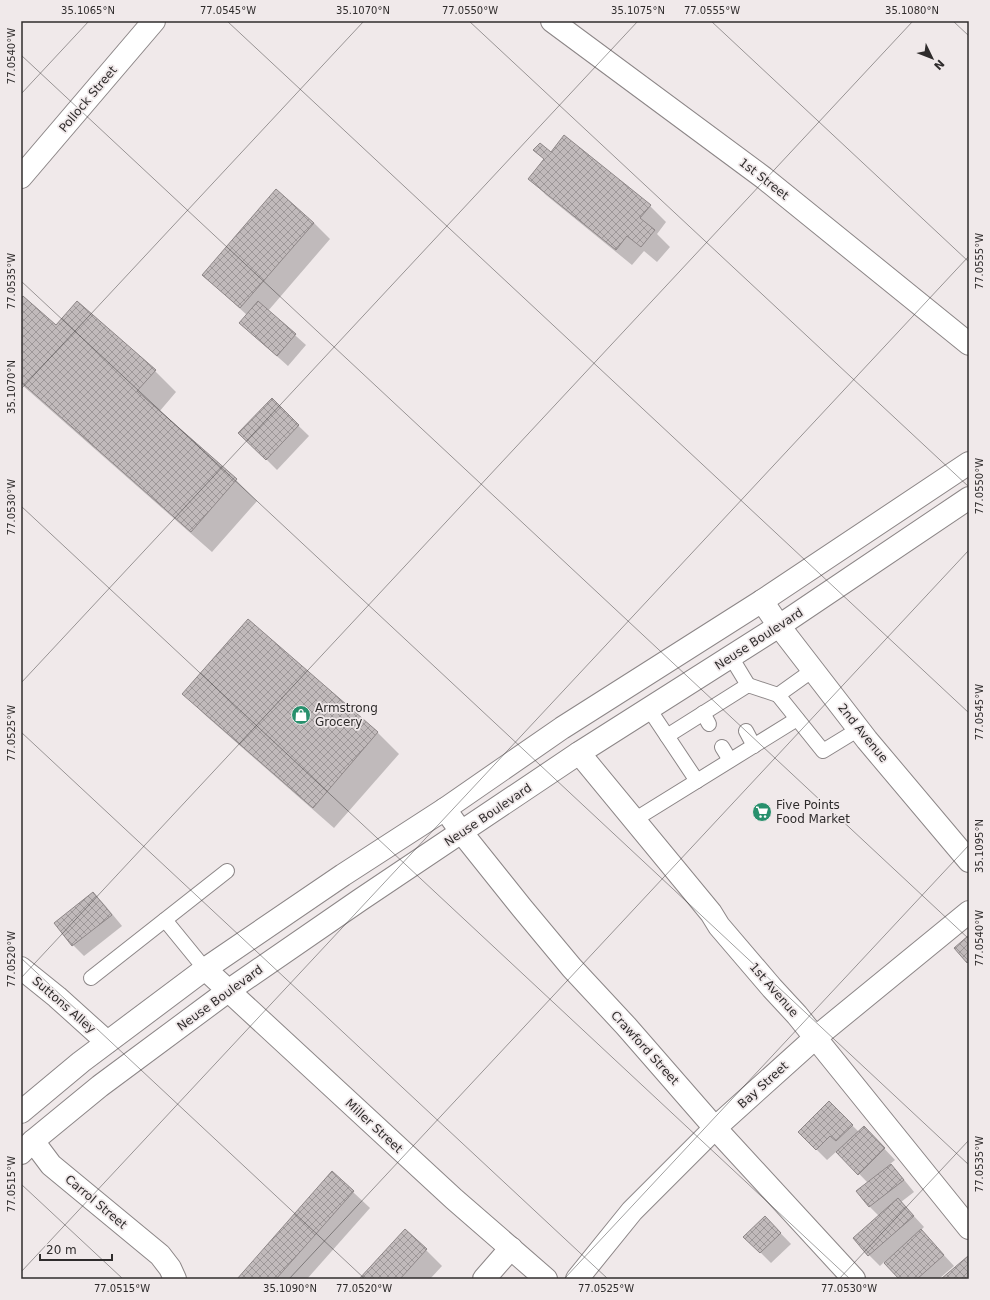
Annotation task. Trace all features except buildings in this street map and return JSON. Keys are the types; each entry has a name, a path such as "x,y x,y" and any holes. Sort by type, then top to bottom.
{"street":[{"name":"Pollock Street","path":"21,177 154,21"},
{"name":"1st Street","path":"552,21 764,178 969,344"},
{"path":"21,1112 107,1042 205,969 445,809 569,724 762,601 969,463"},
{"name":"Neuse Boulevard","path":"27,1147 100,1086 228,991 360,900 579,754 779,626 969,498"},
{"name":"2nd Avenue","path":"762,601 779,626 859,729 969,861"},
{"name":"1st Avenue","path":"579,754 712,913 719,926 815,1038 969,1228"},
{"name":"Crawford Street","path":"445,809 572,968 626,1026 715,1128 755,1169 854,1279"},
{"name":"Bay Street","path":"578,1279 632,1211 715,1128 815,1038 969,912"},
{"name":"Suttons Alley","path":"21,968 57,997 107,1042"},
{"name":"Miller Street","path":"205,969 454,1199 546,1279"},
{"name":"Carrol Street","path":"27,1147 52,1165 160,1255 170,1268 175,1279"},
{"path":"484,1279 511,1248"}],"lane":[{"path":"731,657 748,685 778,695 824,751 859,729"},
{"path":"778,695 813,670"},
{"path":"666,736 706,719 729,704 748,685"},
{"path":"649,709 697,781"},
{"path":"634,820 797,719"},
{"path":"746,731 754,746"},
{"path":"722,747 730,760"},
{"path":"91,978 227,871"},
{"path":"165,920 205,969"}],"place":[{"name":"Armstrong Grocery","path":"301,715"},
{"name":"Five Points Food Market","path":"762,812"}]}
